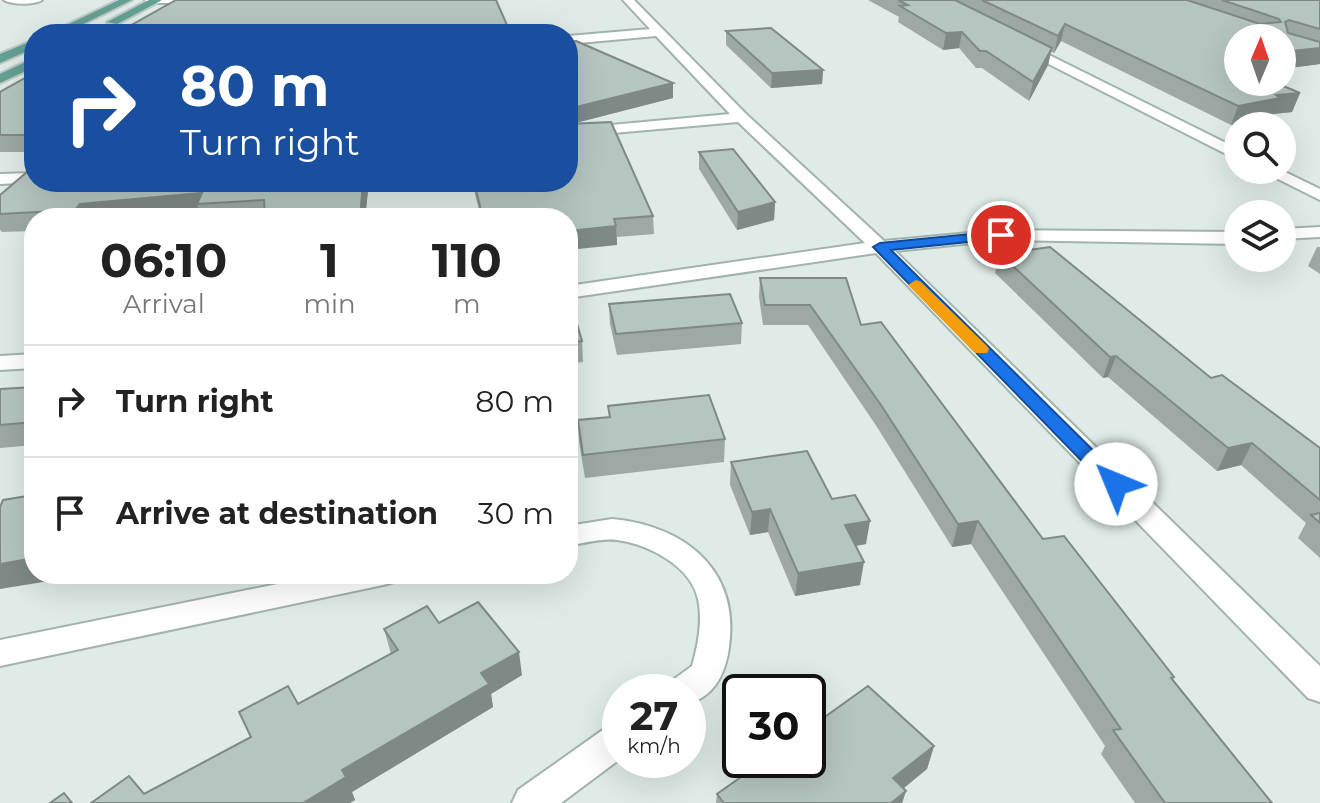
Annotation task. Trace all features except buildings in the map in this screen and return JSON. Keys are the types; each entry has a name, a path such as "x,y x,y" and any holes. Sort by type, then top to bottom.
{"main road":[{"path":"75,24 127,0"},
{"path":"109,24 157,0"},
{"path":"0,59 24,48"},
{"path":"0,79 24,67"}],"street":[{"path":"9,0 37,0"},
{"path":"150,0 267,0"},
{"path":"628,0 741,117 880,247 1320,688"},
{"path":"578,39 659,32"},
{"path":"1011,40 1224,148"},
{"path":"17,70 24,70"},
{"path":"578,132 741,117"},
{"path":"0,179 24,178"},
{"path":"1296,183 1320,195"},
{"path":"1296,233 1320,232"},
{"path":"578,291 880,247 1001,235 1224,238"},
{"path":"0,363 24,362"},
{"path":"578,535 617,530 662,543 692,561 714,596 717,632 706,675"},
{"path":"0,653 335,584"},
{"path":"531,803 602,751"}],"slow traffic":[{"path":"916,285 981,349"}],"route":[{"path":"1001,235 880,247 1116,484"}]}
